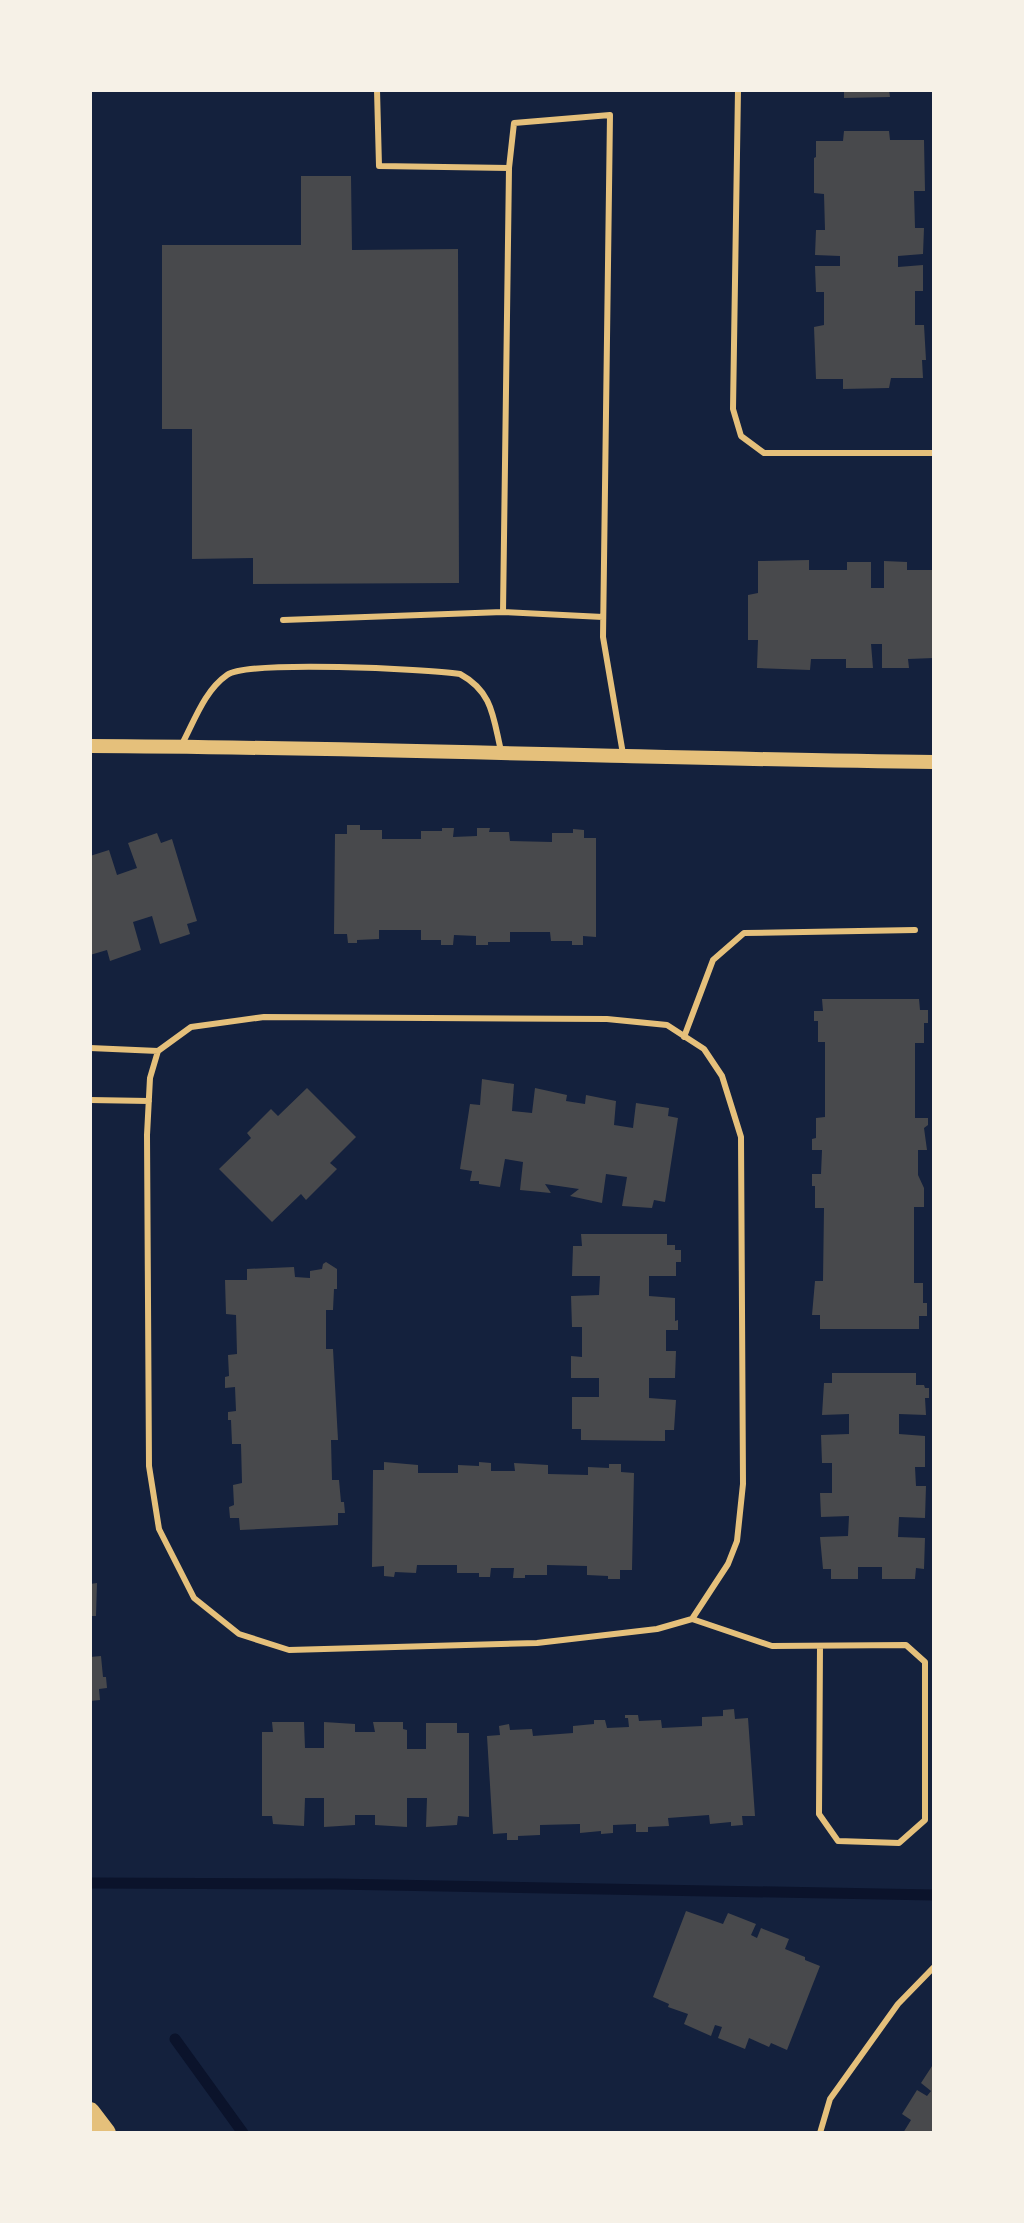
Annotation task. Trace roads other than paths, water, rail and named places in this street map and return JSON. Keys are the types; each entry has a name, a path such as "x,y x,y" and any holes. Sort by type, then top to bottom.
{"main road":[{"path":"90,2112 106,2133"}],"street":[{"path":"90,746 933,765"}],"lane":[{"path":"377,90 379,166 509,168"},
{"path":"738,90 733,409 741,436 764,453 934,453"},
{"path":"503,612 509,168 514,123 610,115 603,637 624,758"},
{"path":"283,620 503,612 603,617"},
{"path":"180,747 213,687 231,672 269,666 460,674 476,683 488,699 502,754"},
{"path":"684,1037 713,960 744,933 915,930"},
{"path":"692,1619 728,1564 737,1541 743,1484 741,1137 722,1076 704,1049 667,1025 607,1019 264,1017 191,1027 158,1051 150,1078 149,1101 149,1466 159,1529 194,1598 239,1634 289,1650 537,1643 657,1629 692,1619 772,1646 906,1645 925,1662 925,1820 899,1843 838,1841 819,1814 820,1646"},
{"path":"90,1048 158,1051"},
{"path":"90,1100 149,1101"},
{"path":"820,2133 830,2099 898,2004 934,1967"}],"waterway":[{"path":"90,1883 335,1884 934,1895"},
{"path":"175,2039 243,2133"}]}
